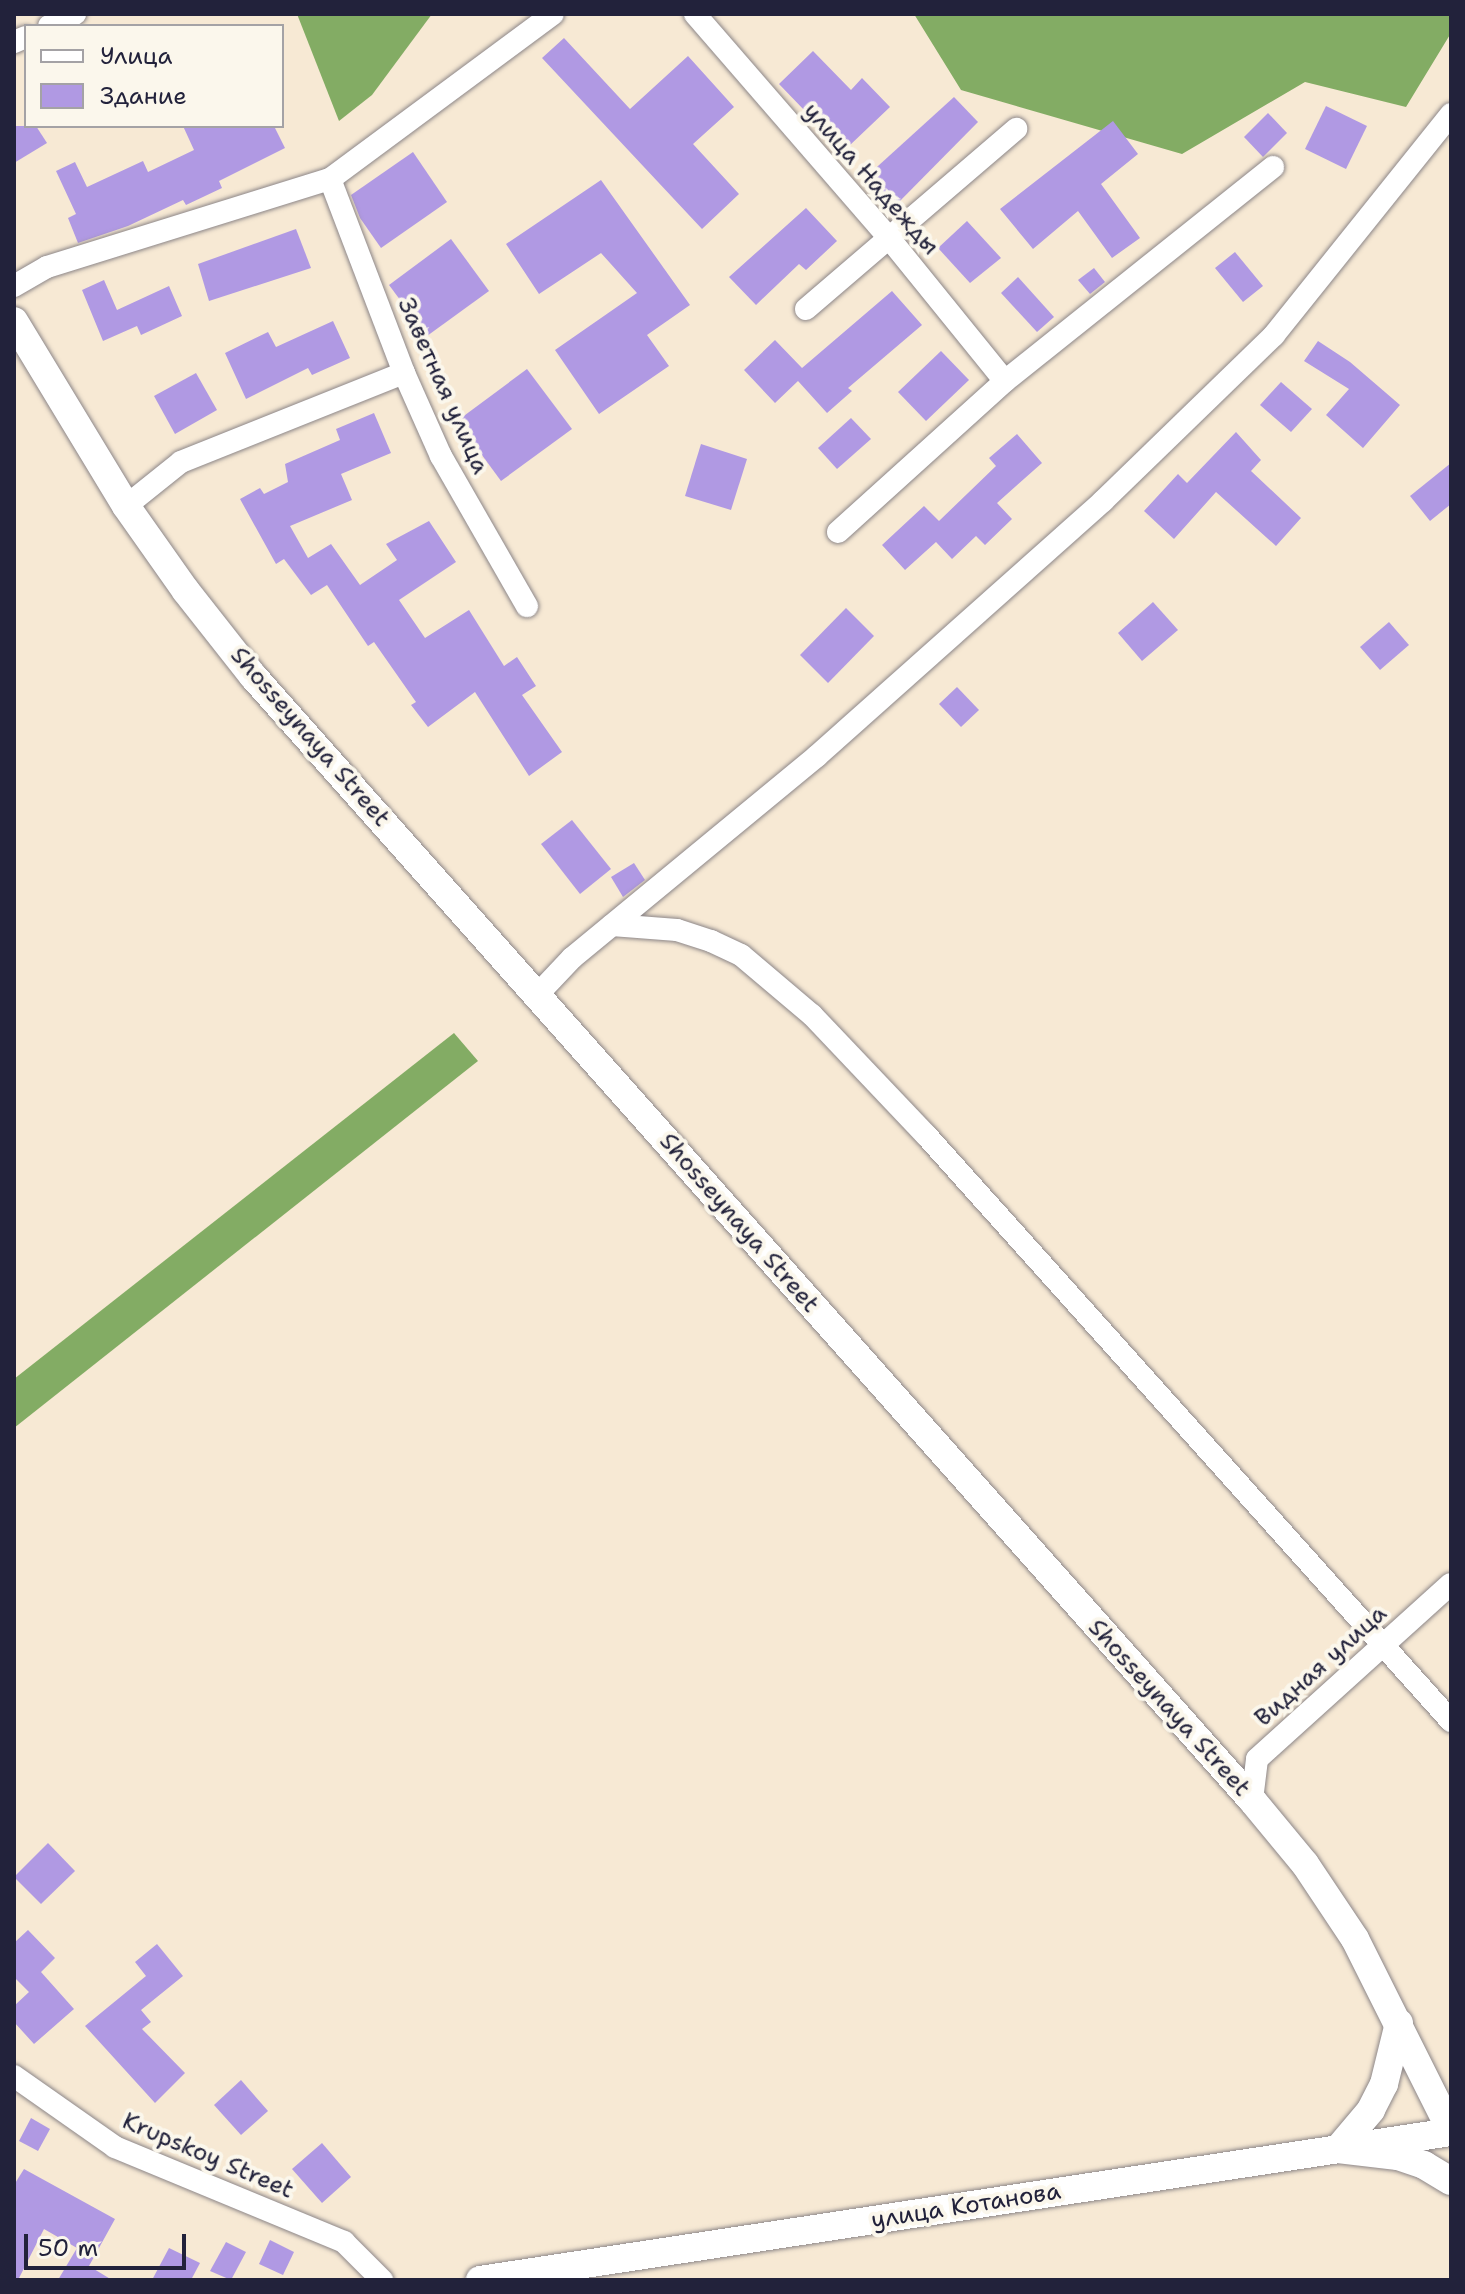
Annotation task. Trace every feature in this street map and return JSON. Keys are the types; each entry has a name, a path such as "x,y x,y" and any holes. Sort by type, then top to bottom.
{"street":[{"path":"53,24 75,14"},
{"path":"14,286 47,267 330,179 553,14"},
{"name":"улица Надежды","path":"695,14 889,238 1005,381"},
{"path":"538,994 572,958 817,756 1103,501 1274,335 1451,114"},
{"path":"806,309 1016,129"},
{"path":"838,532 1005,381 1273,167"},
{"name":"Заветная улица","path":"330,179 404,373 441,456 527,606"},
{"name":"Shosseynaya Street","path":"14,321 126,506 186,591 253,676 1252,1800 1305,1864 1355,1939 1451,2132"},
{"path":"126,506 181,462 404,373"},
{"path":"612,925 677,930 711,941 741,955 812,1015 926,1135 1451,1721"},
{"name":"Видная улица","path":"1252,1800 1257,1759 1451,1584"},
{"path":"1338,2149 1371,2110 1384,2084 1399,2023"},
{"name":"Krupskoy Street","path":"14,2076 115,2147 344,2242 382,2280"},
{"name":"улица Котанова","path":"480,2280 1451,2132"},
{"path":"1338,2149 1398,2156 1424,2165 1451,2181"}],"green space":[{"path":"297,14 432,14 372,95 339,121"},
{"path":"914,14 1451,14 1451,33 1406,107 1305,82 1182,154 961,90"},
{"path":"454,1033 478,1061 14,1428 14,1379"}],"building":[{"path":"564,38 630,109 688,56 734,107 693,144 739,194 702,229 542,58"},
{"path":"813,51 851,90 862,78 890,107 849,146 811,106 805,111 779,84"},
{"path":"954,97 978,122 895,206 867,176"},
{"path":"1326,106 1367,126 1346,169 1305,149"},
{"path":"1268,113 1287,133 1263,157 1244,137"},
{"path":"1113,121 1138,154 1101,184 1140,238 1112,258 1078,211 1033,249 1000,209"},
{"path":"14,126 37,128 47,143 14,163"},
{"path":"184,128 275,128 285,148 219,181 222,188 186,205 183,200 128,226 78,243 68,218 76,214 56,171 75,162 87,187 143,161 148,172 194,150"},
{"path":"413,152 447,202 381,248 360,218 351,195"},
{"path":"601,180 690,305 647,335 669,366 599,414 555,350 637,293 601,253 539,294 506,244"},
{"path":"806,208 837,241 806,270 799,264 756,305 729,277"},
{"path":"967,221 1001,258 970,283 938,248"},
{"path":"296,229 311,268 209,301 198,264"},
{"path":"451,239 489,291 427,336 389,285"},
{"path":"1235,252 1263,286 1243,302 1215,268"},
{"path":"1094,268 1105,282 1090,294 1078,280"},
{"path":"1018,277 1054,317 1037,332 1001,293"},
{"path":"104,280 117,310 169,286 182,316 141,335 137,326 103,341 82,290"},
{"path":"892,291 922,325 848,388 852,391 827,413 798,381 775,403 744,370 775,340 802,368"},
{"path":"333,321 350,358 312,375 308,368 246,399 225,353 268,332 276,347"},
{"path":"1318,341 1350,362 1400,405 1363,448 1326,415 1349,389 1304,361"},
{"path":"941,351 969,380 926,421 898,392"},
{"path":"527,369 572,429 501,481 457,421"},
{"path":"196,373 217,410 175,434 154,396"},
{"path":"1281,382 1312,409 1291,432 1260,405"},
{"path":"374,413 391,453 341,474 352,500 290,526 308,558 331,544 360,585 397,560 386,544 429,521 456,562 399,600 425,638 469,610 504,666 517,657 536,686 522,695 562,752 529,776 475,692 428,727 411,705 416,702 374,642 368,646 327,585 311,595 284,559 276,564 240,499 260,488 264,494 288,482 285,464 340,440 336,429"},
{"path":"851,418 871,439 837,469 818,448"},
{"path":"1236,432 1261,460 1251,471 1301,518 1276,546 1216,492 1174,539 1144,511 1178,474 1187,483"},
{"path":"1017,434 1042,463 997,503 1012,519 985,545 976,536 952,559 936,542 905,570 882,545 924,506 939,521 996,466 989,458"},
{"path":"701,444 747,459 731,510 685,496"},
{"path":"1451,463 1451,504 1430,521 1410,496"},
{"path":"1153,602 1178,630 1142,661 1118,633"},
{"path":"846,608 874,636 828,683 800,655"},
{"path":"1389,622 1409,645 1380,670 1360,647"},
{"path":"957,687 979,710 961,727 939,704"},
{"path":"572,820 611,869 580,894 541,844"},
{"path":"634,863 645,880 623,897 611,877"},
{"path":"48,1843 75,1871 41,1904 14,1877"},
{"path":"28,1930 55,1958 41,1972 74,2009 34,2044 14,2022 14,2006 29,1992 14,1977 14,1943"},
{"path":"157,1944 183,1976 141,2010 151,2022 142,2029 185,2073 155,2103 85,2026 146,1976 135,1962"},
{"path":"241,2080 268,2111 241,2135 214,2105"},
{"path":"31,2118 50,2129 38,2151 19,2141"},
{"path":"322,2143 351,2177 322,2203 292,2169"},
{"path":"24,2169 115,2219 89,2266 112,2280 58,2280 77,2248 44,2229 18,2280 14,2280 14,2185"},
{"path":"270,2240 294,2252 283,2275 259,2264"},
{"path":"226,2242 246,2252 231,2280 210,2271"},
{"path":"169,2248 200,2263 191,2280 152,2280"}]}
